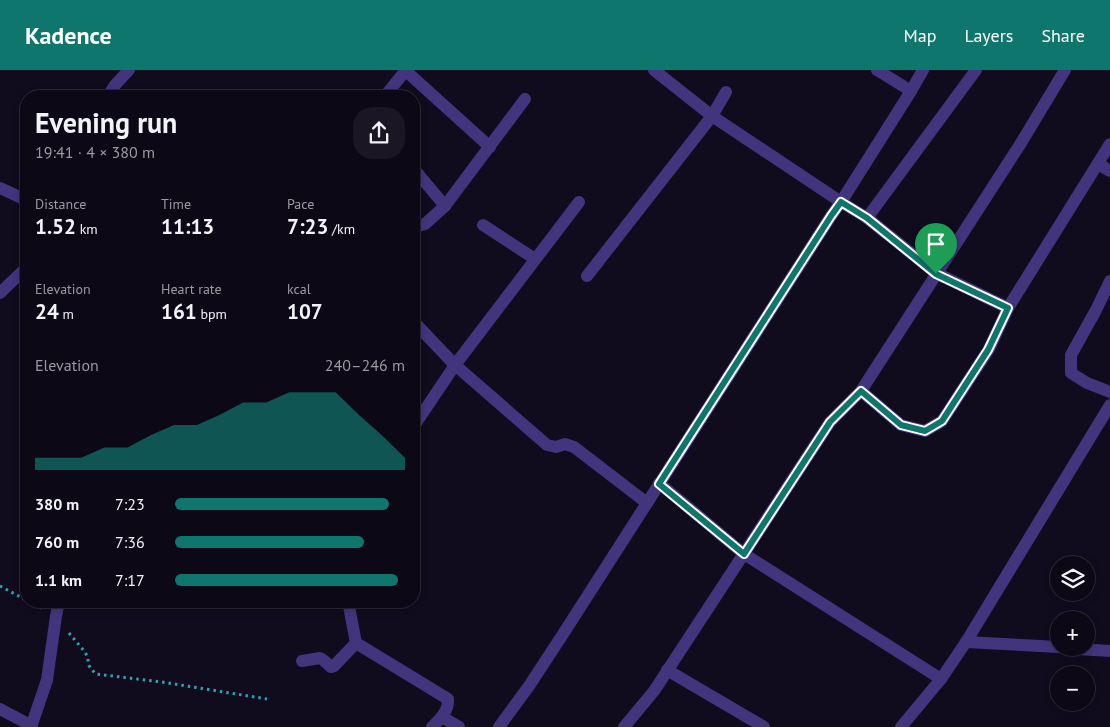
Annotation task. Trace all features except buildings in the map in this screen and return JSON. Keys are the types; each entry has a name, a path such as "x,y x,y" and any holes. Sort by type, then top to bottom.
{"street":[{"path":"112,90 129,70"},
{"path":"390,90 406,70 490,147"},
{"path":"654,70 712,116 867,218 936,274 1008,308"},
{"path":"877,70 911,91"},
{"path":"499,727 529,686 841,202 923,70"},
{"path":"867,218 976,70"},
{"path":"624,727 654,691 830,422 861,391 1021,143 1065,70"},
{"path":"587,276 712,116 726,92"},
{"path":"420,225 425,224 445,206 525,98"},
{"path":"861,391 901,425 925,431 942,421 988,350 1008,308 1110,144"},
{"path":"1098,164 1110,171"},
{"path":"420,176 445,206"},
{"path":"0,188 20,197"},
{"path":"420,417 455,364 579,202"},
{"path":"483,225 535,259"},
{"path":"0,293 20,274"},
{"path":"1110,281 1071,354 1071,374 1110,392"},
{"path":"420,328 455,364 547,445 556,447 565,444 574,447 647,503"},
{"path":"908,725 966,642 1110,405"},
{"path":"659,484 744,554 941,679"},
{"path":"349,608 356,643 448,699 448,704 442,717 432,727"},
{"path":"0,709 32,727 47,680 57,611"},
{"path":"966,642 1050,647"},
{"path":"302,661 320,658 332,667 356,643"},
{"path":"1095,650 1110,651"},
{"path":"667,670 764,727"},
{"path":"442,717 459,727"}],"path":[{"path":"0,586 20,597"},
{"path":"48,608 57,611 85,652 88,664 96,674 162,682 268,699"}],"route":[{"path":"841,202 867,218 936,274 1008,308 988,350 942,421 925,431 901,425 861,391 830,422 744,554 659,484 841,202"}]}
